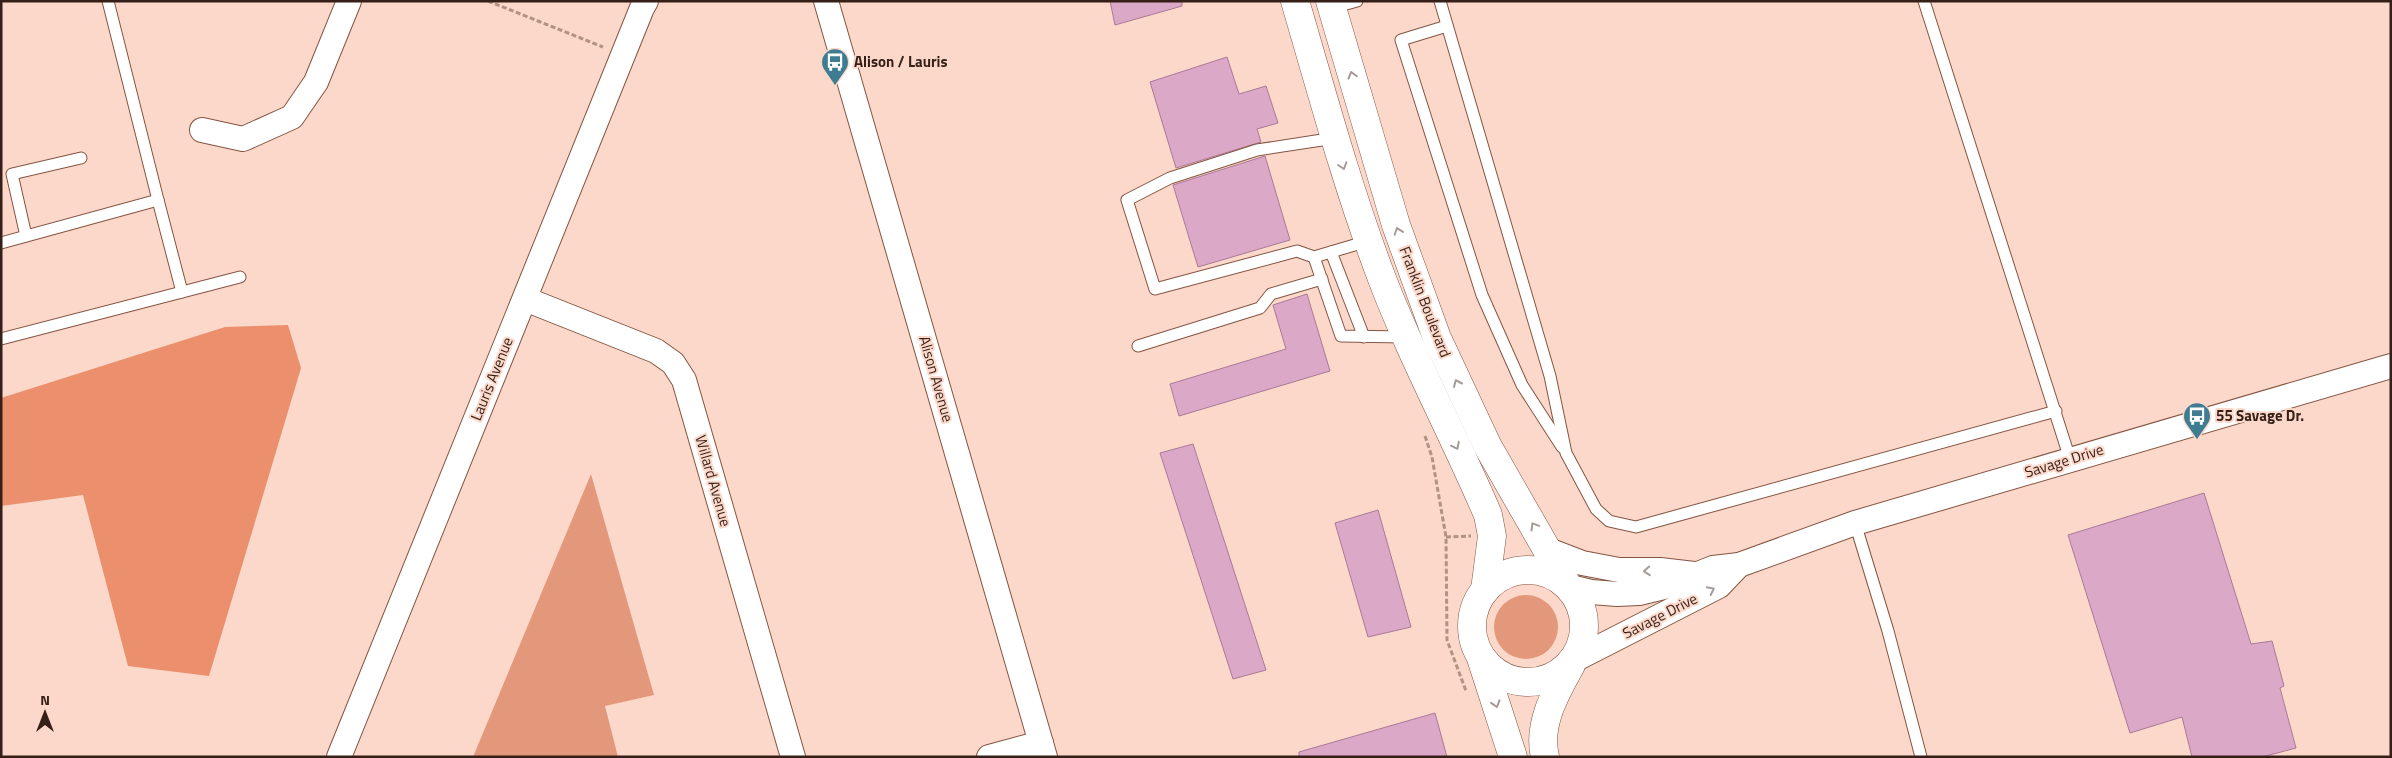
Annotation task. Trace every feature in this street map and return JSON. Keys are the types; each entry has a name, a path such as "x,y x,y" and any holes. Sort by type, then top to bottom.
{"main road":[{"name":"Franklin Boulevard","path":"1296,1 1335,138 1368,241 1406,337 1488,515 1492,536 1485,590"},
{"name":"Franklin Boulevard","path":"1340,4 1396,225 1437,338 1487,444 1568,585"},
{"path":"1513,757 1474,641 1472,623 1476,606 1485,590 1499,578 1516,572 1534,571 1552,575 1568,585 1583,613 1584,629 1581,645 1552,700 1543,740 1545,757"},
{"path":"1481,658 1493,671 1509,679 1527,683 1545,680 1572,662"}],"street":[{"path":"330,1 338,31"},
{"path":"202,130 243,139 292,117 316,82 349,1"},
{"name":"Lauris Avenue","path":"339,757 622,55 646,1"},
{"name":"Alison Avenue","path":"826,1 1043,750"},
{"name":"Willard Avenue","path":"524,298 656,351 673,363 684,380 792,757"},
{"name":"Savage Drive","path":"1568,585 1591,592 1639,593 1668,586 1713,568 1739,565 1855,523 2391,366"},
{"path":"1548,550 1582,563 1619,570 1660,570 1695,575"},
{"name":"Savage Drive","path":"1572,662 1719,586 1739,565"},
{"path":"989,757 1043,750"}],"lane":[{"path":"108,1 182,292"},
{"path":"1440,1 1550,376 1566,454"},
{"path":"1924,1 2070,459"},
{"path":"1447,26 1401,40 1482,295 1522,384 1566,454 1596,509 1609,521 1636,527 2056,411"},
{"path":"1335,138 1257,150 1170,178 1127,200 1155,289 1298,251 1314,257 1368,241"},
{"path":"26,236 12,174 81,158"},
{"path":"1,244 158,200"},
{"path":"1332,252 1364,337"},
{"path":"1314,257 1342,336 1406,337"},
{"path":"1,339 240,277"},
{"path":"1138,346 1260,308 1271,294 1322,279"},
{"path":"1855,523 1888,631 1921,757"}],"path":[{"path":"488,1 622,55"},
{"path":"1423,430 1432,457 1446,537 1447,640 1469,700"},
{"path":"1446,537 1477,536"}],"shaded area":[{"path":"288,325 301,368 209,676 128,666 83,495 1,506 1,398 225,327"},
{"path":"591,474 654,695 605,706 618,757 473,757"},
{"path":"1526,595 1544,601 1552,609 1558,627 1552,645 1544,653 1526,659 1508,653 1500,645 1494,627 1500,609 1508,601"}],"building":[{"path":"1110,1 1182,1 1182,6 1115,25"},
{"path":"1227,57 1239,94 1266,86 1278,123 1257,129 1261,142 1176,168 1150,82"},
{"path":"1265,156 1290,240 1198,267 1173,185"},
{"path":"1307,294 1330,371 1179,416 1170,384 1286,349 1273,305"},
{"path":"1193,444 1266,670 1233,679 1160,453"},
{"path":"2204,493 2251,644 2272,641 2284,686 2280,688 2296,748 2262,757 2192,757 2182,717 2130,733 2068,535"},
{"path":"1378,510 1411,627 1368,637 1335,523"},
{"path":"1435,713 1447,757 1299,757 1299,752"}],"place":[{"name":"Alison / Lauris","path":"835,86"},
{"name":"55 Savage Dr.","path":"2197,440"}]}
